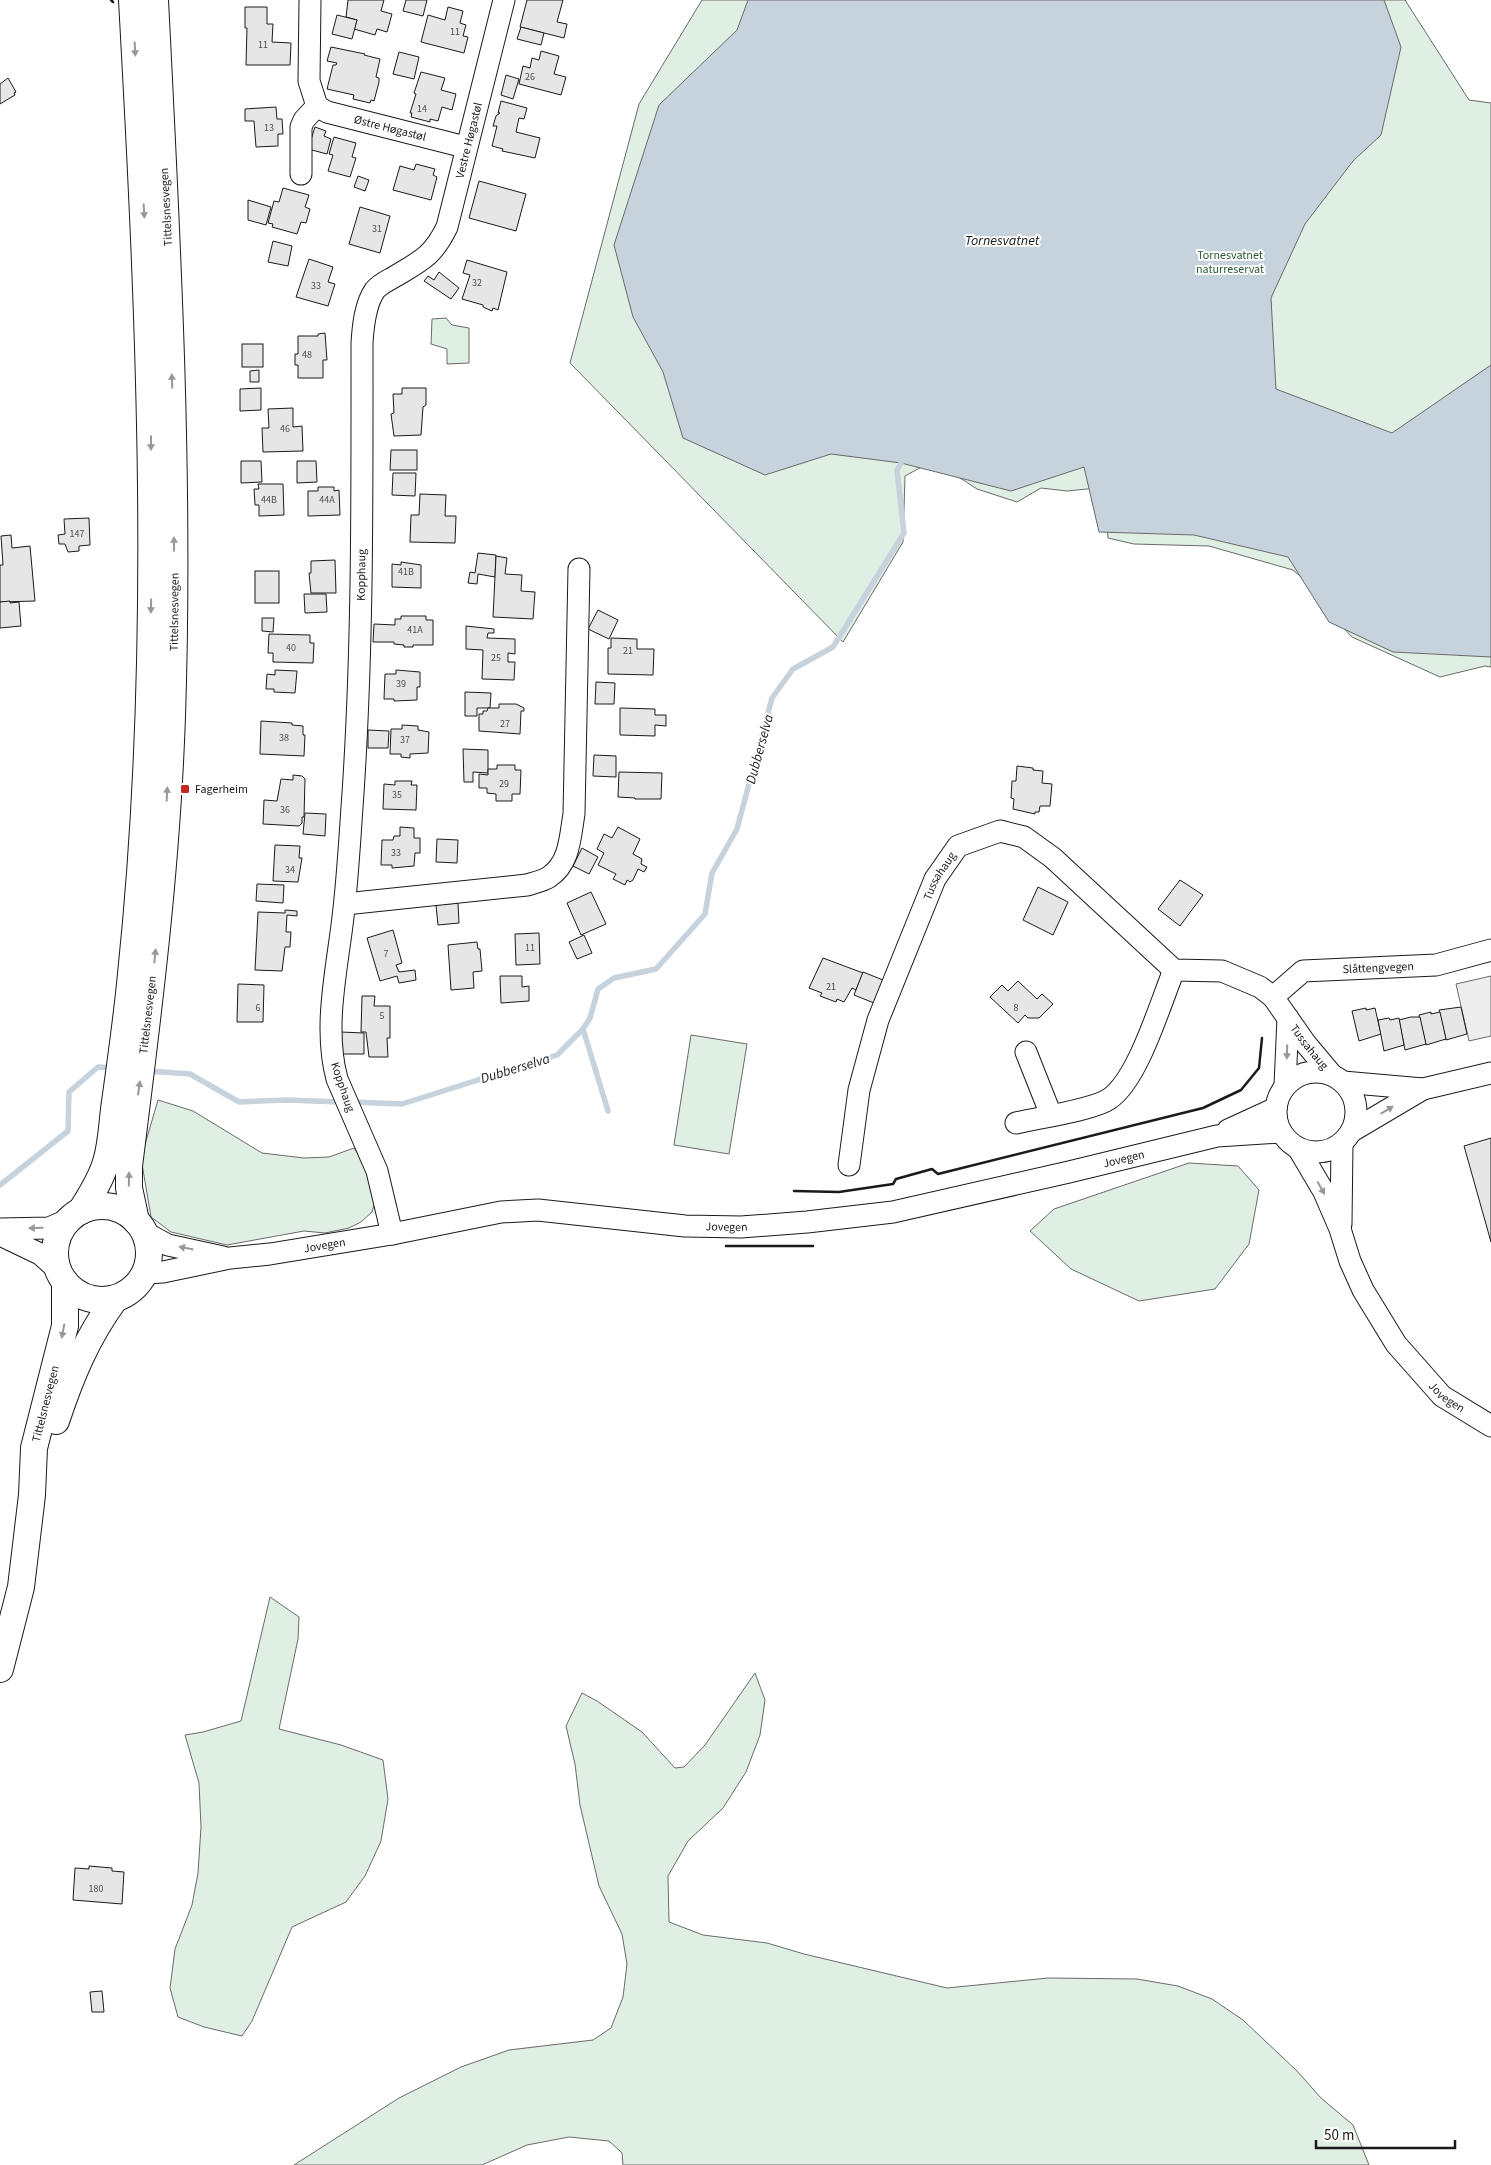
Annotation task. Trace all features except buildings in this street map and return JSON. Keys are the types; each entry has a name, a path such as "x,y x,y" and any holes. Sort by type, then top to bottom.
{"main road":[{"name":"Tittelsnesvegen","path":"132,0 145,232 151,421 152,559 150,716 137,919 137,1021"},
{"name":"Tittelsnesvegen","path":"140,1227 129,1188 122,1135 137,1021 159,922 172,716 174,560 173,420 168,241 155,0"},
{"name":"Tittelsnesvegen","path":"75,1215 98,1182 106,1162 122,1135"},
{"path":"95,1207 110,1207 124,1212 140,1227 149,1246 149,1259 145,1273 138,1284 127,1293 114,1299 87,1298 75,1292 61,1276 55,1257 56,1243 61,1230 75,1215 95,1207"},
{"name":"Tittelsnesvegen","path":"0,1669 21,1587 32,1495 34,1448 65,1326 61,1276"},
{"name":"Tittelsnesvegen","path":"32,1495 58,1412 82,1352 95,1327 114,1299"}],"street":[{"path":"301,174 300,127 317,106 309,80 310,0"},
{"name":"Vestre Høgastøl","path":"411,266 424,259 438,246 447,227 465,147 504,0"},
{"name":"Østre Høgastøl","path":"317,106 328,112 465,147"},
{"name":"Kopphaug","path":"392,1234 377,1171 346,1101 333,1063 330,1032 345,904 357,712 363,326 374,292 381,284 411,266"},
{"path":"345,904 527,885 548,878 562,864 569,845 574,814 579,569"},
{"name":"Tussahaug","path":"849,1165 859,1090 878,1020 935,880 958,846 1000,831 1024,837 1053,858 1174,970 1222,971 1260,987 1274,997 1306,1044 1338,1078"},
{"name":"Slåttengvegen","path":"1274,997 1303,971 1436,965 1491,950"},
{"path":"1016,1123 1092,1106 1108,1100 1122,1088 1134,1071 1174,970"},
{"name":"Tussahaug","path":"1285,1085 1288,1018"},
{"path":"1026,1052 1051,1115"},
{"path":"1423,1089 1338,1078 1320,1072 1307,1072 1295,1077 1285,1085 1279,1096 1276,1108 1276,1121 1288,1142 1309,1152 1321,1152 1332,1149 1347,1137 1423,1089 1491,1073"},
{"path":"1338,1078 1352,1092 1356,1105 1356,1118 1347,1137"},
{"name":"Jovegen","path":"1217,1136 1276,1108"},
{"name":"Jovegen","path":"145,1273 163,1272 230,1258 270,1254 392,1234 502,1212 538,1210 685,1226 741,1226 817,1221 893,1212 1217,1136 1281,1132"},
{"name":"Jovegen","path":"1340,1229 1347,1137"},
{"name":"Jovegen","path":"1298,1148 1324,1192 1363,1290 1396,1344 1442,1396 1491,1426"},
{"path":"0,1229 50,1228 75,1215"},
{"name":"Jovegen","path":"140,1227 168,1245 230,1258"},
{"path":"0,1235 40,1254 61,1276"}],"green space":[{"name":"Tornesvatnet","path":"702,0 1405,0 1469,100 1491,103 1491,667 1485,666 1440,677 1352,637 1323,606 1308,583 1293,570 1209,546 1134,544 1108,538 1107,525 1097,488 1067,491 1041,488 1017,502 977,489 951,472 927,464 905,476 903,542 843,642 570,363 639,104"},
{"path":"446,318 452,325 469,328 469,363 447,364 447,349 431,344 432,319"},
{"path":"691,1035 747,1044 729,1154 674,1145"},
{"path":"158,1100 193,1111 262,1153 304,1158 329,1157 354,1148 364,1163 376,1198 372,1212 361,1222 349,1228 325,1233 304,1231 227,1245 171,1232 151,1217 141,1158"},
{"path":"1189,1163 1238,1166 1259,1190 1249,1244 1215,1289 1139,1301 1071,1269 1030,1231 1054,1209"},
{"path":"270,1597 299,1617 298,1639 279,1729 341,1745 383,1760 388,1799 381,1841 365,1876 346,1902 292,1927 252,2021 242,2036 204,2027 178,2017 170,1988 175,1949 192,1905 198,1873 201,1827 199,1783 185,1735 241,1721"},
{"path":"755,1673 765,1700 760,1735 746,1772 723,1808 688,1841 668,1876 669,1922 703,1935 767,1943 804,1954 947,1988 1048,1978 1137,1979 1178,1986 1212,1999 1243,2020 1297,2071 1321,2098 1353,2125 1369,2165 623,2165 622,2153 609,2141 569,2137 527,2145 482,2165 294,2165 399,2098 461,2067 509,2050 593,2040 611,2028 623,1997 627,1964 622,1934 599,1886 580,1805 575,1764 566,1726 582,1693 642,1732 675,1768 684,1767 705,1745"}],"shaded area":[{"path":"1491,976 1491,1036 1469,1041 1456,984"}],"water":[{"name":"Tornesvatnet","path":"748,0 1384,0 1401,47 1381,135 1353,161 1305,224 1271,298 1276,389 1392,433 1491,365 1491,657 1393,652 1329,622 1288,557 1194,535 1099,532 1084,467 1011,491 901,463 831,454 765,475 683,438 663,372 633,317 614,245 659,105 737,30"}],"waterway":[{"name":"Dubberselva","path":"353,1102 402,1104 557,1055 583,1029 590,1018 598,989 614,978 656,969 705,914 712,873 737,829 772,698 793,669 833,647 904,533 897,470 901,463"},
{"path":"583,1029 608,1111"},
{"name":"Dubberselva","path":"0,1185 68,1131 69,1092 98,1067 114,1068"},
{"name":"Dubberselva","path":"148,1071 190,1074 239,1102 286,1100 341,1102"}],"wall":[{"path":"794,1191 839,1192 893,1184 896,1179 932,1169 938,1174 1203,1108 1241,1090 1259,1068 1262,1038"},
{"path":"726,1246 813,1246"}],"place":[{"name":"Fagerheim","path":"185,789"}],"park label":[{"name":"Tornesvatnet naturreservat","path":"1230,262"}]}
